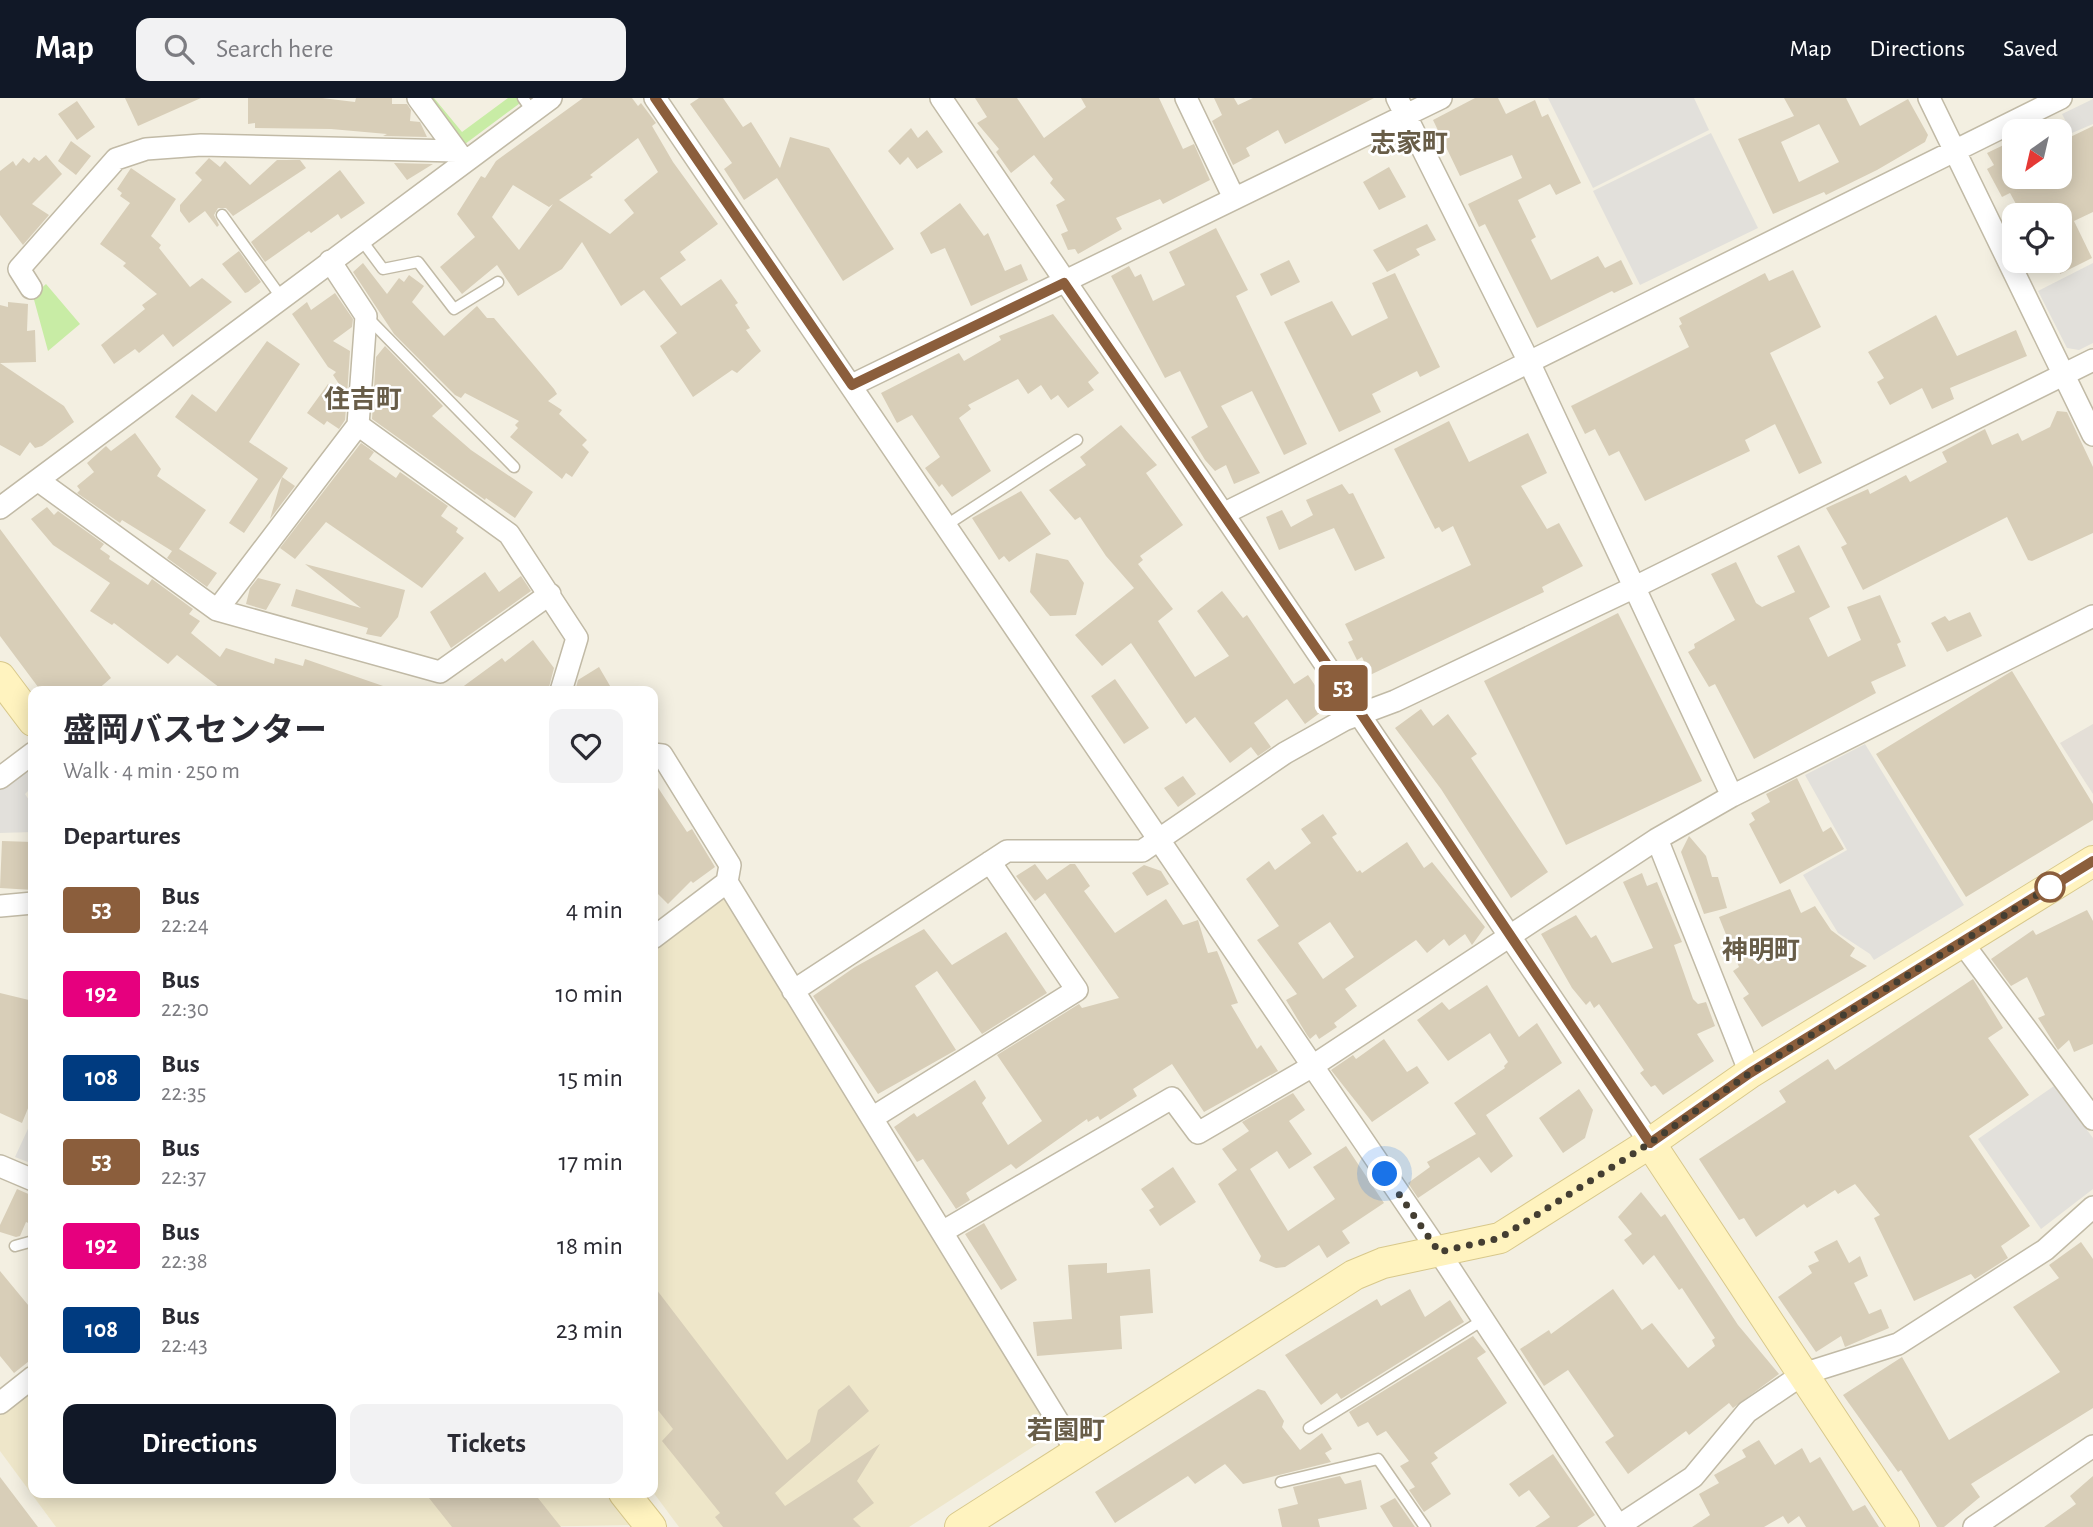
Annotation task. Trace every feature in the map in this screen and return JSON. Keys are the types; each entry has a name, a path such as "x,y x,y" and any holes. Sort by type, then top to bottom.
{"street":[{"path":"418,98 461,156"},
{"path":"0,508 40,481 330,261 528,105 551,98"},
{"path":"655,98 852,385 1311,1068 1439,1252 1618,1527 1693,1477 1747,1412 1803,1374 1898,1344 2045,1250 2093,1207"},
{"path":"941,98 1064,283 1362,715 1905,1527"},
{"path":"1186,98 1234,198"},
{"path":"852,385 1234,198 1402,106 1441,98"},
{"path":"1929,98 2093,435"},
{"path":"1223,514 2061,98"},
{"path":"1402,106 1529,362 1732,796"},
{"path":"31,288 19,269 116,159 146,149 201,145 461,156"},
{"path":"217,610 358,425 366,316 330,261"},
{"path":"793,990 1007,851 1142,851 1285,753 1344,720 1362,715 1634,587 2093,360"},
{"path":"358,425 509,534 577,638 563,686"},
{"path":"40,481 217,610 440,673 550,594"},
{"path":"942,1232 1172,1098 1198,1133 1311,1068 1657,839 1732,796 2093,616"},
{"path":"0,677 28,714"},
{"path":"658,755 662,755 730,865 727,882 1077,1454"},
{"path":"0,778 28,757"},
{"path":"1657,839 1750,1073"},
{"path":"960,1527 1354,1275 1383,1263 1500,1238 1650,1143 1750,1073 2093,861"},
{"path":"872,1118 1077,990 990,862"},
{"path":"658,934 727,882"},
{"path":"0,906 28,903"},
{"path":"1961,941 2093,1119"},
{"path":"0,1166 28,1178"},
{"path":"4,1393 28,1380"},
{"path":"1974,1527 2093,1446"},
{"path":"628,1498 650,1527"}],"lane":[{"path":"222,215 281,297"},
{"path":"360,238 383,269 418,262 454,309 498,282"},
{"path":"366,316 514,467"},
{"path":"945,526 1077,440"},
{"path":"15,1246 28,1242"},
{"path":"1309,1428 1483,1320"},
{"path":"1281,1482 1378,1459 1425,1527"}],"shaded area":[{"path":"1548,98 1694,98 1709,130 1593,188"},
{"path":"2093,99 2093,124 2072,133 2072,119 2065,119 2062,114"},
{"path":"1711,133 1758,228 1640,285 1593,191"},
{"path":"2093,263 2093,343 2079,350 2067,348 2038,291"},
{"path":"2093,724 2093,794 2060,743"},
{"path":"1865,744 1964,905 1874,960 1870,954 1838,933 1803,875 1847,850 1805,775"},
{"path":"28,764 28,791 25,794 28,798 28,832 0,833 0,785"},
{"path":"730,898 1056,1432 909,1527 679,1527 657,1498 658,943 712,901"},
{"path":"2054,1086 2093,1138 2093,1189 2041,1229 1978,1139"},
{"path":"28,1129 28,1162 15,1157"},
{"path":"28,1390 28,1489 0,1451 0,1411"},
{"path":"35,1498 532,1498 509,1515 516,1527 56,1527"},
{"path":"537,1498 613,1498 634,1525 519,1527 512,1517"}],"green space":[{"path":"428,98 434,98 462,132 508,98 527,98 465,144"},
{"path":"46,284 80,324 48,351 33,296"}],"building":[{"path":"125,98 201,98 138,126"},
{"path":"248,98 322,98 355,102 356,98 392,98 392,104 407,104 411,110 410,121 420,122 427,137 383,136 387,134 331,129 255,128 255,123 248,124"},
{"path":"583,98 632,98 638,106 641,103 656,123 652,126 673,162 718,224 680,252 686,260 660,278 681,306 721,279 738,303 735,305 750,328 746,330 761,351 737,373 732,370 693,397 660,346 677,333 644,290 621,306 582,242 562,269 518,296 497,265 462,294 440,267 475,237 457,214 481,176 485,178 496,161","holes":["638,138 658,172 624,200 634,213 610,234 559,200 593,177 590,175","513,185 549,207 553,204 519,250 492,217"]},
{"path":"699,98 723,98 743,127 751,122 780,168 790,137 829,148 894,249 843,281 777,178 744,200 724,169 732,163 690,104"},
{"path":"975,98 1017,98 1044,138 1086,107 1081,98 1159,98 1183,149 1194,144 1210,180 1163,204 1160,199 1116,218 1122,229 1078,254 1075,249 1068,250 1061,234 1068,231 1056,205 1065,200 1050,183 1053,179 1034,155 1011,173 996,152 999,149 977,123 987,117"},
{"path":"1214,98 1234,98 1238,105 1253,98 1374,98 1285,144 1278,130 1246,148 1250,156 1233,165 1212,121 1222,115"},
{"path":"1475,98 1498,98 1506,114 1535,100 1542,117 1548,114 1581,183 1556,195 1550,184 1518,200 1536,237 1531,240 1551,280 1598,256 1605,268 1621,260 1633,284 1614,293 1612,291 1537,328 1485,224 1479,227 1468,204 1522,178 1512,155 1460,176 1433,120"},
{"path":"1784,98 1846,98 1860,126 1908,99 1928,135 1925,142 1877,170 1826,195 1824,192 1773,214 1738,139 1794,116","holes":["1819,124 1839,162 1799,182 1781,142"]},
{"path":"77,101 95,127 77,140 58,114"},
{"path":"2093,126 2093,212 2074,221 2092,258 2072,268 2072,203 2015,203 2010,193 2002,197 1987,169 1994,165 1987,153 2002,146 2002,189 2072,189 2072,136"},
{"path":"911,128 918,138 927,130 943,152 917,169 908,157 900,165 888,151"},
{"path":"71,141 91,156 76,175 58,161"},
{"path":"46,155 62,174 32,204 49,215 23,245 0,215 0,171 13,161 16,166 23,158 29,163 34,157 39,161"},
{"path":"209,158 220,167 225,161 250,185 277,160 300,160 306,168 233,216 226,208 218,208 214,215 219,225 217,227 205,211 189,223 180,211 180,205 202,180 195,173"},
{"path":"394,163 433,164 407,180"},
{"path":"1389,167 1406,197 1379,210 1363,182"},
{"path":"131,168 176,199 151,236 161,245 159,248 190,287 202,278 232,302 173,347 163,334 139,353 135,349 114,364 101,345 145,309 142,305 157,294 123,266 126,263 100,244 130,203 120,196 122,193 117,189"},
{"path":"340,170 365,203 341,219 338,214 311,233 309,231 265,262 251,242"},
{"path":"960,203 984,236 988,233 1005,271 1021,264 1028,280 971,306 945,248 931,254 920,233"},
{"path":"1427,224 1436,240 1416,249 1420,255 1387,272 1373,250"},
{"path":"1216,228 1248,290 1236,296 1307,444 1284,455 1252,391 1221,406 1260,473 1234,484 1226,465 1215,471 1191,437 1208,427 1180,371 1165,378 1111,276 1129,266 1135,277 1141,274 1153,301 1185,285 1169,252"},
{"path":"239,251 261,282 245,293 222,264"},
{"path":"1289,260 1300,282 1271,296 1260,274"},
{"path":"363,263 387,294 399,278 404,282 409,275 424,286 412,302 444,336 477,306 487,318 494,318 554,389 557,394 548,401 562,410 559,414 587,440 582,445 589,452 572,477 566,473 562,479 510,437 518,428 515,425 519,421 465,393 461,398 455,395 394,334 353,272"},
{"path":"1793,270 1821,327 1770,353 1822,463 1799,474 1775,424 1745,440 1750,451 1645,501 1619,451 1609,456 1595,429 1585,434 1571,406 1689,347 1679,326 1682,324 1679,318 1765,273 1769,281"},
{"path":"1395,273 1440,367 1420,377 1417,371 1372,394 1381,412 1339,432 1284,322 1332,301 1352,336 1388,318 1372,283"},
{"path":"335,293 353,319 352,327 333,341 350,351 347,396 333,375 336,372 328,367 292,314 307,302 311,310"},
{"path":"8,302 28,304 27,331 35,330 36,362 0,363 0,305 8,307"},
{"path":"1053,314 1099,373 1088,382 1094,390 1068,408 1058,395 1051,400 1041,385 1028,394 1018,379 968,405 971,409 959,418 991,471 952,497 942,484 939,487 925,468 940,457 912,415 897,423 881,393 959,353 964,361 1001,340 999,336"},
{"path":"1936,315 1957,356 2016,330 2027,356 1950,388 1954,399 1932,409 1922,388 1890,405 1877,382 1884,378 1868,352"},
{"path":"267,341 300,364 249,442 288,468 244,533 229,523 258,479 175,417 192,394 216,412"},
{"path":"385,346 443,406 432,416 471,450 533,492 515,518 486,498 485,500 372,419 376,357"},
{"path":"0,363 64,406 74,422 42,446 35,448 30,442 20,456 0,445"},
{"path":"328,384 347,397 345,420 339,429 327,421 324,425 307,413"},
{"path":"2057,411 2067,412 2093,467 2093,533 2032,561 2028,560 2007,517 1863,590 1841,547 1847,544 1826,508 1868,489 1870,494 1906,475 1910,482 1947,462 1942,452 1985,429 1992,445 2018,433 2022,441 2050,427"},
{"path":"1449,421 1469,462 1528,433 1547,473 1521,486 1547,529 1559,523 1583,566 1542,587 1544,592 1370,675 1362,657 1357,660 1348,642 1353,640 1345,624 1471,565 1453,526 1442,532 1439,527 1435,529 1394,449"},
{"path":"1121,425 1157,465 1146,473 1183,525 1140,556 1143,560 1138,564 1173,609 1158,621 1195,677 1229,656 1197,611 1222,591 1243,618 1247,615 1294,684 1308,675 1329,706 1305,724 1287,699 1254,723 1271,747 1258,756 1251,747 1230,763 1195,717 1186,724 1131,643 1102,666 1075,635 1134,588 1106,556 1080,517 1075,520 1049,490 1086,465 1080,457"},
{"path":"135,433 161,469 157,476 206,510 179,549 217,573 207,587 167,558 172,551 122,520 120,523 77,493 80,490 77,486 94,472 87,463 106,446 111,451"},
{"path":"361,443 374,452 369,459 396,478 400,472 448,506 441,516 458,528 456,532 464,538 422,588 326,522 295,559 280,548"},
{"path":"282,477 295,486 270,519"},
{"path":"1342,484 1349,494 1353,493 1385,558 1355,571 1334,528 1279,550 1266,517 1282,510 1291,527 1313,515 1306,500"},
{"path":"1021,491 1051,534 1009,562 1004,556 999,560 972,518"},
{"path":"47,507 54,515 58,511 104,544 100,549 110,556 109,559 148,585 152,579 193,609 189,614 200,621 191,633 220,657 226,648 274,664 275,658 303,666 305,659 383,686 217,686 177,655 168,664 114,623 112,625 90,611 110,583 53,545 31,519"},
{"path":"0,529 111,678 102,686 37,686 0,636"},
{"path":"1799,545 1830,607 1809,618 1828,657 1861,640 1847,607 1880,595 1901,642 1897,644 1906,666 1871,682 1876,693 1754,759 1715,684 1709,687 1688,652 1695,648 1694,644 1735,620 1711,574 1736,562 1756,603 1762,607 1795,592 1777,556"},
{"path":"1036,553 1068,560 1084,583 1076,615 1050,616 1030,592"},
{"path":"305,564 405,590 398,617 381,637 366,634 368,628 291,606 296,589 361,608"},
{"path":"485,572 499,592 521,576 531,591 451,648 430,612"},
{"path":"258,578 281,584 266,610 246,604 250,588"},
{"path":"1970,612 1982,636 1947,652 1931,623 1945,616 1949,621"},
{"path":"1618,613 1702,781 1566,845 1484,681"},
{"path":"533,640 554,668 549,686 464,686 502,658 505,662"},
{"path":"599,667 610,686 576,686 578,680"},
{"path":"2012,671 2093,804 2093,820 1966,897 1876,754"},
{"path":"1115,679 1149,728 1124,744 1091,696"},
{"path":"1421,709 1433,726 1448,714 1477,754 1471,758 1548,872 1511,898 1441,789 1395,728"},
{"path":"1183,776 1196,794 1178,807 1164,788"},
{"path":"1797,778 1823,832 1831,827 1844,849 1780,884 1749,824 1755,820 1751,813 1770,802 1766,794"},
{"path":"658,788 687,832 692,829 715,867 693,883 691,881 668,904 658,894"},
{"path":"1323,814 1337,834 1332,837 1357,872 1360,870 1362,873 1407,842 1424,868 1432,862 1485,927 1472,945 1465,934 1449,946 1444,939 1427,953 1416,940 1345,989 1357,1006 1334,1023 1337,1027 1319,1039 1316,1034 1310,1039 1307,1035 1286,1000 1297,994 1257,940 1279,926 1246,879 1269,861 1275,870 1311,843 1301,829","holes":["1330,922 1354,957 1323,979 1298,943"]},
{"path":"1689,836 1706,856 1712,877 1718,877 1727,908 1704,914 1681,852"},
{"path":"2,841 28,842 28,890 0,888"},
{"path":"1035,864 1047,880 1070,864 1075,864 1090,886 1084,891 1115,933 1166,899 1183,925 1198,920 1208,953 1217,951 1238,1003 1231,1005 1257,1049 1261,1045 1278,1071 1204,1112 1172,1064 1133,1089 1137,1096 1100,1120 1098,1116 1088,1122 1087,1119 1016,1169 1011,1164 966,1193 970,1200 956,1209 923,1159 917,1162 894,1127 914,1113 917,1117 975,1080 986,1098 982,1103 1008,1145 1042,1121 997,1055 1079,1004 1082,1008 1119,998 1045,893 1035,901 1016,876"},
{"path":"1144,865 1161,871 1169,884 1147,896 1132,873"},
{"path":"1642,873 1647,886 1657,882 1682,942 1674,945 1693,999 1698,1004 1706,1002 1715,1026 1697,1034 1714,1061 1663,1095 1655,1085 1651,1087 1640,1073 1644,1070 1599,1004 1594,1008 1590,1001 1586,1005 1572,988 1541,934 1576,915 1591,938 1596,935 1612,963 1653,948 1623,882"},
{"path":"1790,889 1801,913 1815,906 1831,930 1855,948 1850,956 1867,966 1762,1027 1743,998 1749,994 1733,971 1739,967 1719,917"},
{"path":"2087,910 2093,921 2093,1044 2074,1052 2069,1040 2058,1050 2038,1018 2045,1015 2027,977 2011,986 1991,959 2033,930 2036,935"},
{"path":"924,929 952,965 1006,932 1047,993 982,1034 937,971 915,986 956,1050 878,1094 813,996 855,967"},
{"path":"1973,979 2003,1028 1988,1038 2029,1095 1969,1136 2030,1226 2001,1246 2008,1258 1975,1279 1971,1274 1914,1301 1874,1218 1880,1215 1855,1184 1838,1194 1835,1190 1807,1208 1804,1204 1756,1237 1744,1218 1739,1220 1699,1159 1786,1102 1779,1091 1828,1059 1835,1070"},
{"path":"1487,985 1519,1037 1537,1023 1562,1063 1486,1115 1513,1156 1491,1173 1479,1157 1418,1198 1408,1183 1430,1167 1427,1162 1476,1134 1454,1103 1505,1068 1508,1062 1490,1033 1448,1061 1417,1020 1442,1002 1449,1010"},
{"path":"0,993 28,1000 28,1108 22,1123 0,1113"},
{"path":"1384,1039 1407,1072 1417,1066 1429,1083 1372,1122 1331,1070 1353,1055 1356,1059"},
{"path":"1579,1089 1593,1110 1585,1138 1563,1153 1539,1118"},
{"path":"1293,1093 1305,1110 1289,1121 1312,1154 1289,1169 1277,1151 1250,1169 1288,1231 1335,1199 1313,1167 1346,1146 1384,1203 1342,1231 1350,1243 1327,1258 1319,1245 1285,1267 1276,1268 1259,1261 1261,1256 1218,1184 1237,1170 1222,1149 1249,1131 1242,1122"},
{"path":"1173,1167 1196,1202 1160,1226 1149,1210 1154,1207 1141,1189"},
{"path":"17,1189 28,1194 28,1223 26,1222 20,1236 0,1232 0,1225"},
{"path":"1641,1192 1661,1217 1665,1214 1738,1325 1779,1374 1733,1408 1729,1403 1689,1435 1686,1431 1628,1474 1605,1442 1614,1436 1568,1370 1544,1386 1520,1349 1549,1330 1551,1334 1613,1289 1642,1330 1652,1323 1688,1368 1715,1346 1712,1340 1715,1338 1682,1288 1679,1290 1654,1255 1643,1265 1624,1240 1632,1234 1618,1217"},
{"path":"984,1223 1017,1280 1001,1290 965,1234"},
{"path":"1837,1240 1849,1263 1860,1256 1868,1276 1854,1283 1869,1314 1881,1309 1889,1328 1845,1347 1841,1336 1816,1352 1778,1297 1812,1273 1808,1266 1819,1261 1814,1252"},
{"path":"2081,1242 2093,1259 2093,1408 1971,1484 1980,1497 1944,1527 1937,1527 1901,1470 1898,1472 1843,1395 1902,1357 1949,1440 2060,1372 2013,1307 2059,1278 2049,1265"},
{"path":"1107,1263 1107,1273 1150,1269 1153,1313 1120,1316 1122,1349 1037,1356 1033,1322 1072,1319 1068,1265"},
{"path":"0,1271 28,1305 28,1362 14,1373 0,1356"},
{"path":"1410,1289 1425,1317 1450,1300 1464,1322 1341,1399 1337,1393 1321,1405 1285,1355 1377,1299 1381,1306"},
{"path":"658,1292 787,1460 810,1442 818,1410 849,1385 869,1411 775,1493 785,1506 880,1444 857,1481 874,1503 853,1519 861,1527 723,1527 715,1517 720,1513 662,1441 673,1429 658,1410"},
{"path":"1473,1336 1486,1352 1477,1358 1507,1403 1434,1453 1438,1458 1431,1463 1451,1494 1424,1512 1409,1490 1415,1487 1400,1466 1409,1461 1386,1431 1377,1436 1368,1422 1358,1427 1349,1412"},
{"path":"1258,1389 1265,1391 1284,1421 1282,1427 1300,1450 1322,1433 1332,1449 1325,1453 1331,1462 1243,1484 1225,1464 1195,1484 1188,1476 1115,1523 1095,1492"},
{"path":"1759,1440 1775,1465 1802,1448 1810,1463 1820,1457 1853,1511 1865,1505 1879,1527 1806,1527 1799,1516 1788,1524 1783,1516 1764,1527 1692,1527 1710,1515 1699,1494 1719,1483 1714,1475 1746,1457 1742,1450"},
{"path":"1553,1454 1595,1515 1577,1527 1535,1527 1550,1517 1529,1490 1519,1497 1509,1484"},
{"path":"1340,1476 1345,1484 1361,1480 1367,1509 1318,1519 1320,1527 1282,1527 1278,1509 1298,1504 1293,1487"},
{"path":"2093,1476 2093,1527 2044,1527 2076,1504 2070,1496"},
{"path":"0,1477 38,1527 0,1527"},
{"path":"429,1498 538,1498 561,1527 452,1527"},
{"path":"1395,1498 1415,1527 1393,1527 1380,1506"}],"bus line":[{"name":"53","path":"655,98 852,385 1064,283 1362,715 1650,1143 1750,1073 2093,861"}],"district":[{"name":"志家町","path":"1409,143"},
{"name":"住吉町","path":"363,399"},
{"name":"神明町","path":"1761,950"},
{"name":"若園町","path":"1066,1430"}],"route":[{"path":"1385,1174 1439,1252 1500,1238 1650,1143 1750,1073 2050,887"}]}
